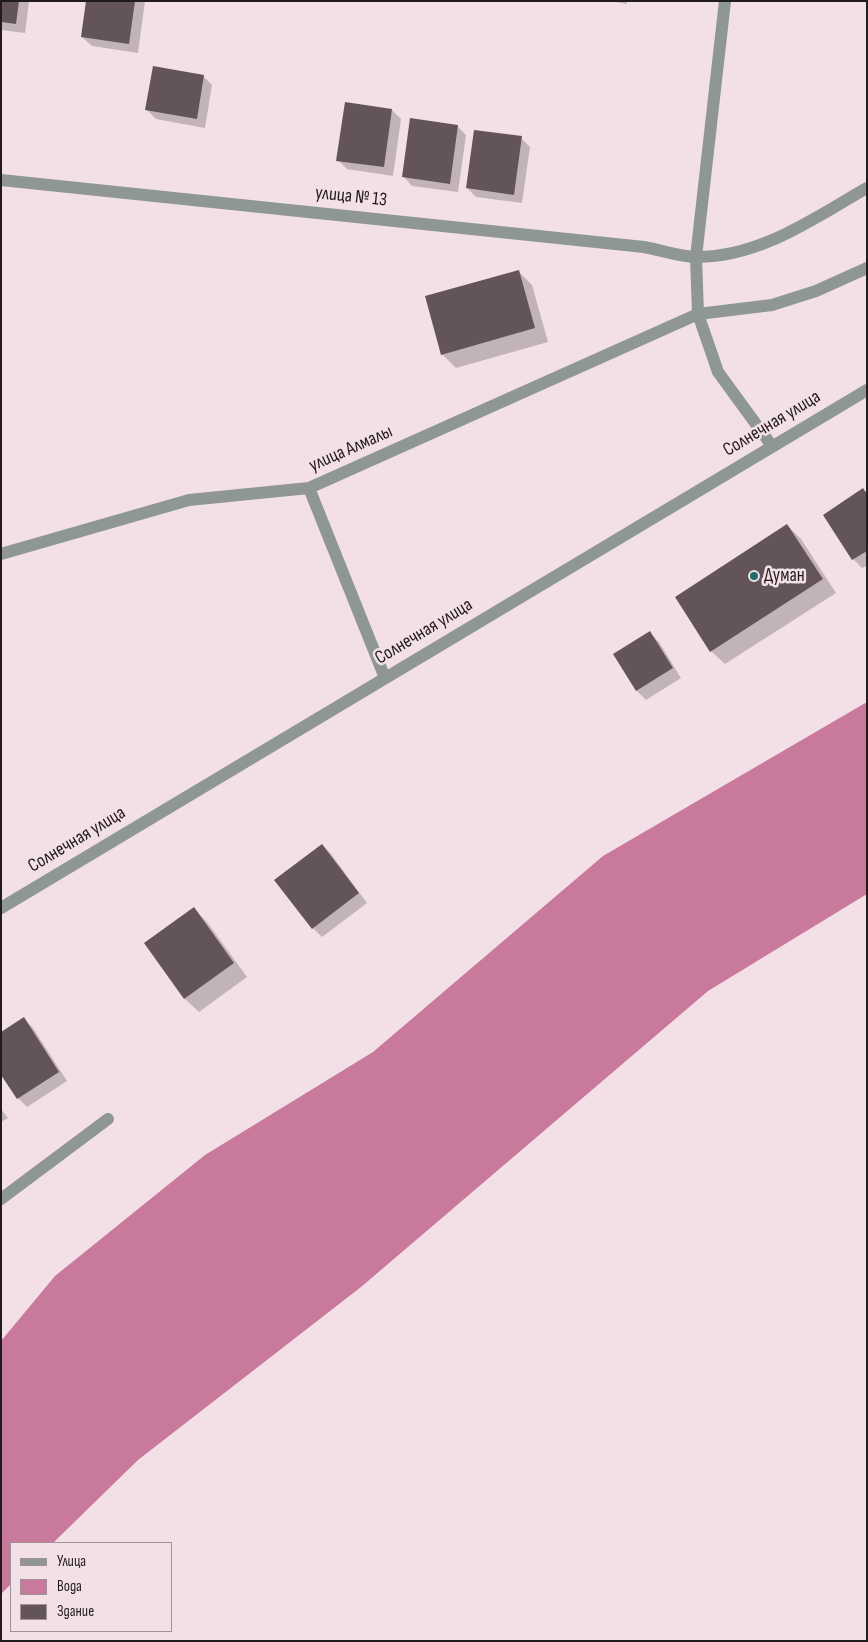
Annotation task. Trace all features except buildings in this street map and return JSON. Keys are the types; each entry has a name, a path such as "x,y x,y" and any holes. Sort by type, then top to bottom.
{"street":[{"path":"725,1 696,257 698,314 718,372 772,446"},
{"name":"улица № 13","path":"1,180 644,247 696,257 736,254 767,244 867,188"},
{"name":"улица Алмалы","path":"1,554 190,500 309,488 698,314 772,305 816,291 867,268"},
{"name":"Солнечная улица","path":"1,908 867,390"},
{"path":"309,488 385,678"},
{"path":"1,1199 108,1118"}],"water":[{"path":"867,702 867,894 708,991 361,1287 138,1460 54,1542 10,1542 10,1585 1,1594 1,1341 55,1276 205,1155 373,1052 603,856"}],"place":[{"name":"Думан","path":"754,576"}]}
